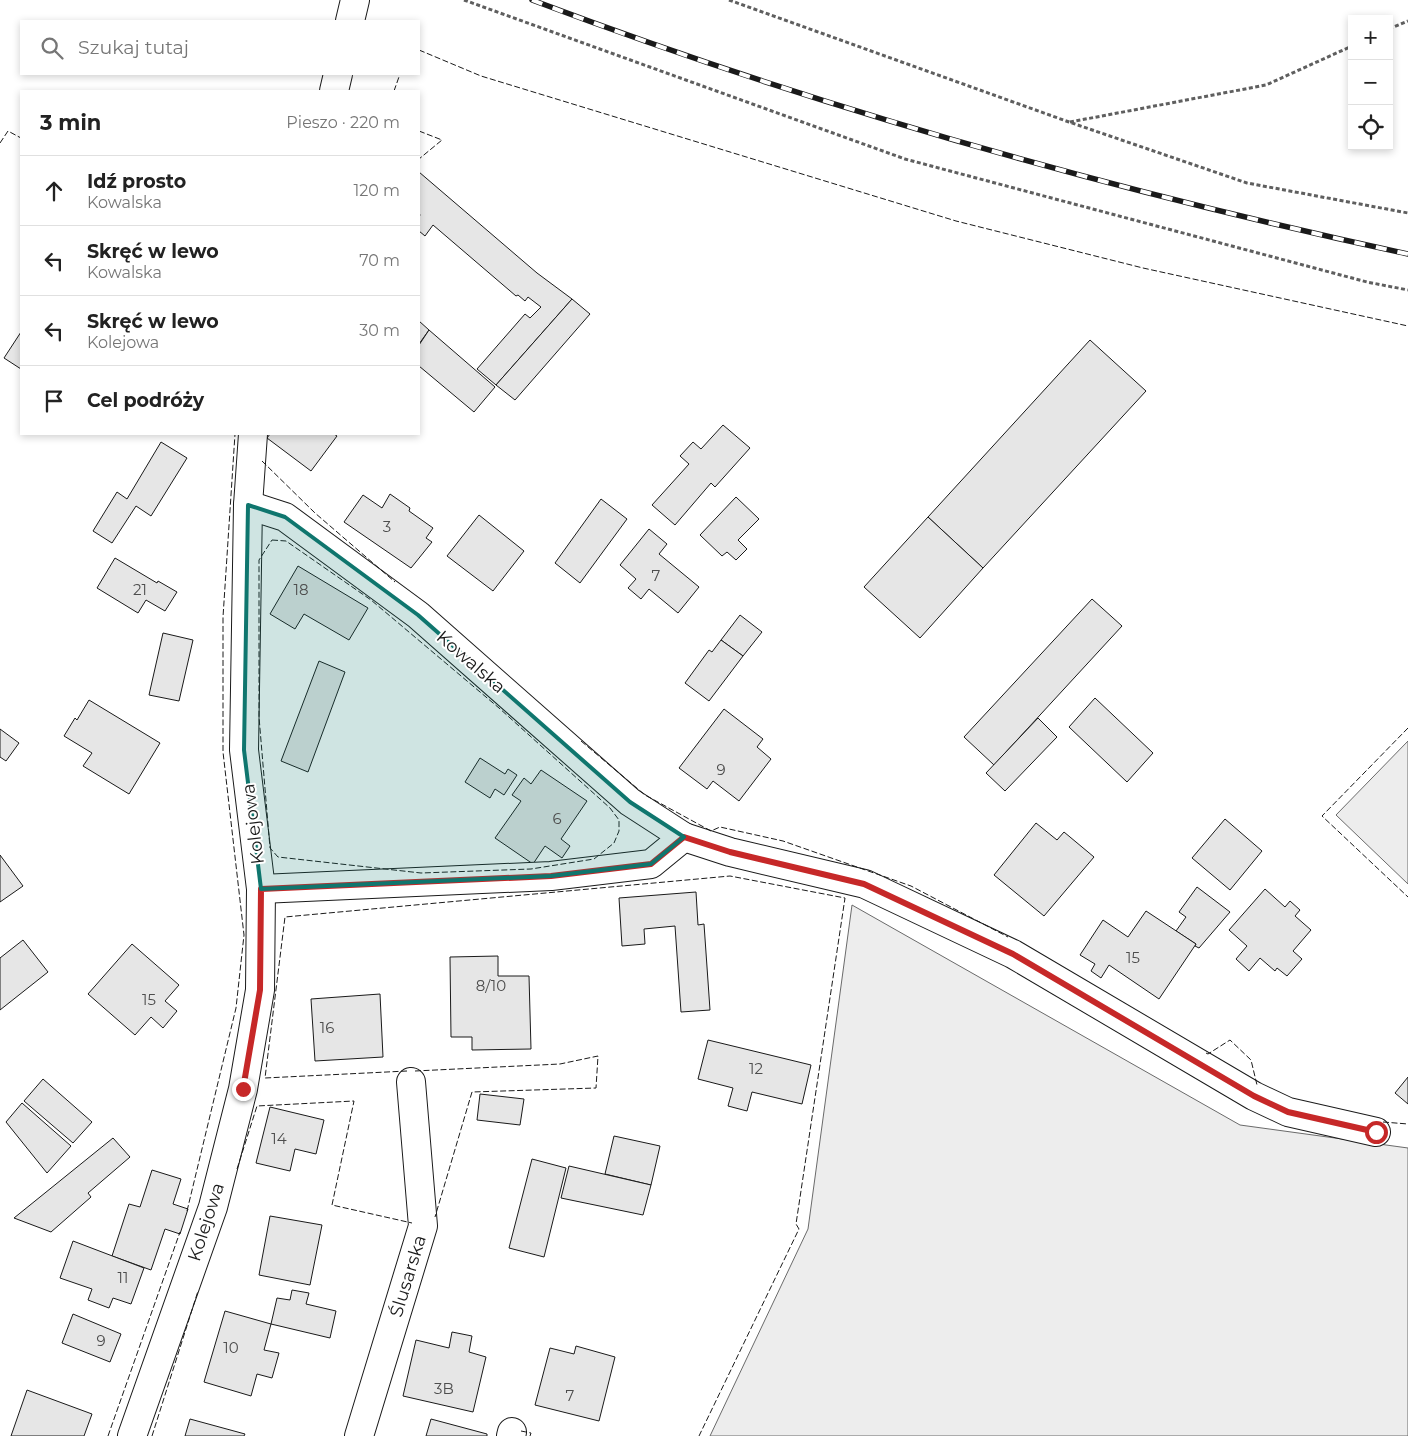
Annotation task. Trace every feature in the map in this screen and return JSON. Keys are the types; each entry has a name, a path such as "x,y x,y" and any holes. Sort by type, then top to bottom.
{"street":[{"path":"350,20 355,0"},
{"path":"334,90 338,75"},
{"name":"Kolejowa","path":"132,1436 213,1207 243,1089 260,990 261,889 244,750 248,505 253,435"},
{"name":"Kowalska","path":"248,505 285,517 418,615 630,802 684,837 730,852 864,884 1013,954 1254,1096 1288,1112 1376,1132"},
{"path":"261,889 551,876 651,864 684,837"},
{"name":"Ślusarska","path":"359,1436 423,1226 411,1082"}],"path":[{"path":"464,0 905,158 1358,280 1408,290"},
{"path":"729,0 1069,122 1247,183 1408,213"},
{"path":"1393,27 1408,20"},
{"path":"1069,122 1266,86 1348,48"}],"highlighted area":[{"path":"248,505 285,517 418,615 630,802 684,837 651,864 551,876 261,889 244,750"}],"shaded area":[{"path":"1408,741 1408,884 1336,815"},
{"path":"852,905 1240,1125 1408,1148 1408,1436 710,1436 808,1229"}],"building":[{"path":"420,173 537,273 572,299 496,385 477,369 525,314 530,318 541,307 528,297 525,301 518,295 516,296 433,225 425,236 420,232"},
{"path":"572,299 590,314 515,400 496,385"},
{"path":"420,322 429,330 420,343"},
{"path":"429,330 495,387 474,412 420,367 420,344"},
{"path":"20,334 20,368 4,358"},
{"path":"1090,340 1146,391 983,568 928,517"},
{"path":"723,425 750,448 715,487 711,483 675,525 652,505 689,464 680,456 693,442 701,449"},
{"path":"269,435 337,436 311,471 267,438"},
{"path":"161,442 187,458 151,516 136,506 112,543 93,531 117,492 127,499"},
{"path":"390,494 410,508 409,511 433,528 426,538 432,542 411,568 344,522 363,495 382,508"},
{"path":"736,497 759,519 738,540 747,549 736,560 727,552 722,556 700,535"},
{"path":"601,499 627,519 580,583 555,563"},
{"path":"479,515 524,551 493,591 447,556"},
{"path":"928,517 983,568 920,638 864,587"},
{"path":"649,529 667,544 659,554 699,587 678,613 649,589 641,599 628,588 636,579 620,565"},
{"path":"115,558 157,583 158,581 177,592 165,611 146,600 138,613 97,588"},
{"path":"298,566 368,608 349,640 304,614 295,629 270,614"},
{"path":"1092,599 1122,626 994,765 964,737"},
{"path":"740,615 762,632 743,656 721,640"},
{"path":"163,633 193,640 179,701 149,695"},
{"path":"721,640 743,656 709,701 685,683 709,650 712,652"},
{"path":"319,661 345,672 308,772 281,761"},
{"path":"1095,698 1153,753 1127,782 1069,727"},
{"path":"89,700 160,743 129,794 83,766 92,753 64,736 75,718 77,720"},
{"path":"724,709 763,739 757,747 771,759 739,801 713,781 707,789 679,768"},
{"path":"1038,718 1057,737 1005,791 986,773"},
{"path":"0,729 19,743 6,761 0,757"},
{"path":"480,758 505,774 508,769 517,775 504,795 495,789 490,798 465,782"},
{"path":"541,770 587,801 561,839 570,846 562,858 545,846 533,864 495,838 521,801 512,795 524,778 531,784"},
{"path":"1225,819 1262,851 1230,890 1192,858"},
{"path":"1036,823 1057,840 1064,832 1094,857 1044,916 994,875"},
{"path":"0,855 23,886 0,902"},
{"path":"1197,887 1230,912 1199,948 1176,931 1186,917 1179,912"},
{"path":"1265,889 1285,907 1290,901 1300,910 1295,916 1311,930 1293,951 1302,959 1287,976 1277,968 1275,971 1260,958 1249,971 1236,959 1247,946 1229,930"},
{"path":"696,892 698,925 704,924 710,1010 681,1012 675,926 644,929 645,944 622,946 619,898"},
{"path":"1146,911 1196,944 1159,999 1109,965 1101,978 1091,971 1095,964 1080,955 1103,920 1128,937"},
{"path":"23,940 48,972 0,1010 0,958"},
{"path":"132,944 179,985 165,1001 177,1011 163,1028 151,1017 135,1035 88,994"},
{"path":"498,956 498,976 529,976 531,1049 472,1050 472,1037 451,1037 450,957"},
{"path":"380,994 383,1057 315,1061 311,999"},
{"path":"708,1040 811,1065 802,1104 752,1092 747,1111 728,1106 733,1088 698,1079"},
{"path":"1408,1077 1408,1104 1395,1093"},
{"path":"43,1079 92,1122 73,1143 24,1101"},
{"path":"480,1094 524,1099 520,1125 477,1120"},
{"path":"22,1103 71,1146 47,1173 6,1122"},
{"path":"270,1107 324,1120 316,1154 295,1149 290,1171 256,1163"},
{"path":"614,1136 660,1146 651,1185 605,1174"},
{"path":"113,1138 130,1157 88,1193 91,1197 51,1232 14,1218"},
{"path":"532,1159 566,1168 544,1257 509,1248"},
{"path":"569,1166 651,1185 643,1215 561,1198"},
{"path":"152,1170 181,1179 173,1204 188,1209 180,1234 165,1229 151,1270 112,1256 129,1204 140,1207"},
{"path":"270,1216 322,1225 310,1285 259,1275"},
{"path":"73,1241 144,1268 131,1304 113,1298 109,1308 88,1300 92,1289 60,1278"},
{"path":"292,1290 309,1293 306,1304 336,1311 330,1338 271,1324 277,1298 290,1300"},
{"path":"225,1311 271,1324 264,1350 279,1353 272,1378 257,1374 251,1396 204,1382"},
{"path":"73,1314 121,1334 110,1362 62,1343"},
{"path":"452,1332 472,1336 469,1352 486,1357 473,1412 403,1396 416,1340 449,1348"},
{"path":"576,1346 615,1357 599,1421 535,1405 550,1348 574,1354"},
{"path":"27,1390 92,1414 84,1436 11,1436"},
{"path":"190,1419 245,1434 244,1436 185,1436"},
{"path":"431,1419 487,1434 487,1436 426,1436"}],"railway":[{"path":"532,0 747,76 965,143 1075,174 1186,202 1408,254"}],"fence":[{"path":"420,50 481,76 956,221 1143,268 1408,326"},
{"path":"394,90 400,75"},
{"path":"0,143 8,131 20,137"},
{"path":"420,131 442,140 420,158"},
{"path":"187,1211 236,1008 244,935 223,752 223,617 235,435"},
{"path":"262,461 315,513 395,582"},
{"path":"272,540 286,541 371,600 499,708 610,808 619,820 619,831 614,843 594,859 531,869 421,873 278,857 270,848 259,717 259,560 272,540"},
{"path":"1408,728 1322,816 1408,897"},
{"path":"581,741 645,795 711,831 720,827 783,841 911,886 1008,937"},
{"path":"407,1071 265,1078 285,917 730,876 845,898 796,1224 799,1229 699,1436"},
{"path":"1206,1053 1208,1054 1230,1040 1251,1060 1257,1085"},
{"path":"415,1071 560,1064 598,1056 596,1088 472,1092 435,1217"},
{"path":"237,1169 257,1106 354,1101 332,1205 412,1223"},
{"path":"1383,1122 1408,1124"},
{"path":"108,1436 180,1232"},
{"path":"152,1436 198,1291"},
{"path":"521,1431 531,1433 530,1436"}],"route":[{"path":"243,1089 260,990 261,889 551,876 651,864 684,837 730,852 864,884 1013,954 1254,1096 1288,1112 1376,1132"}]}
